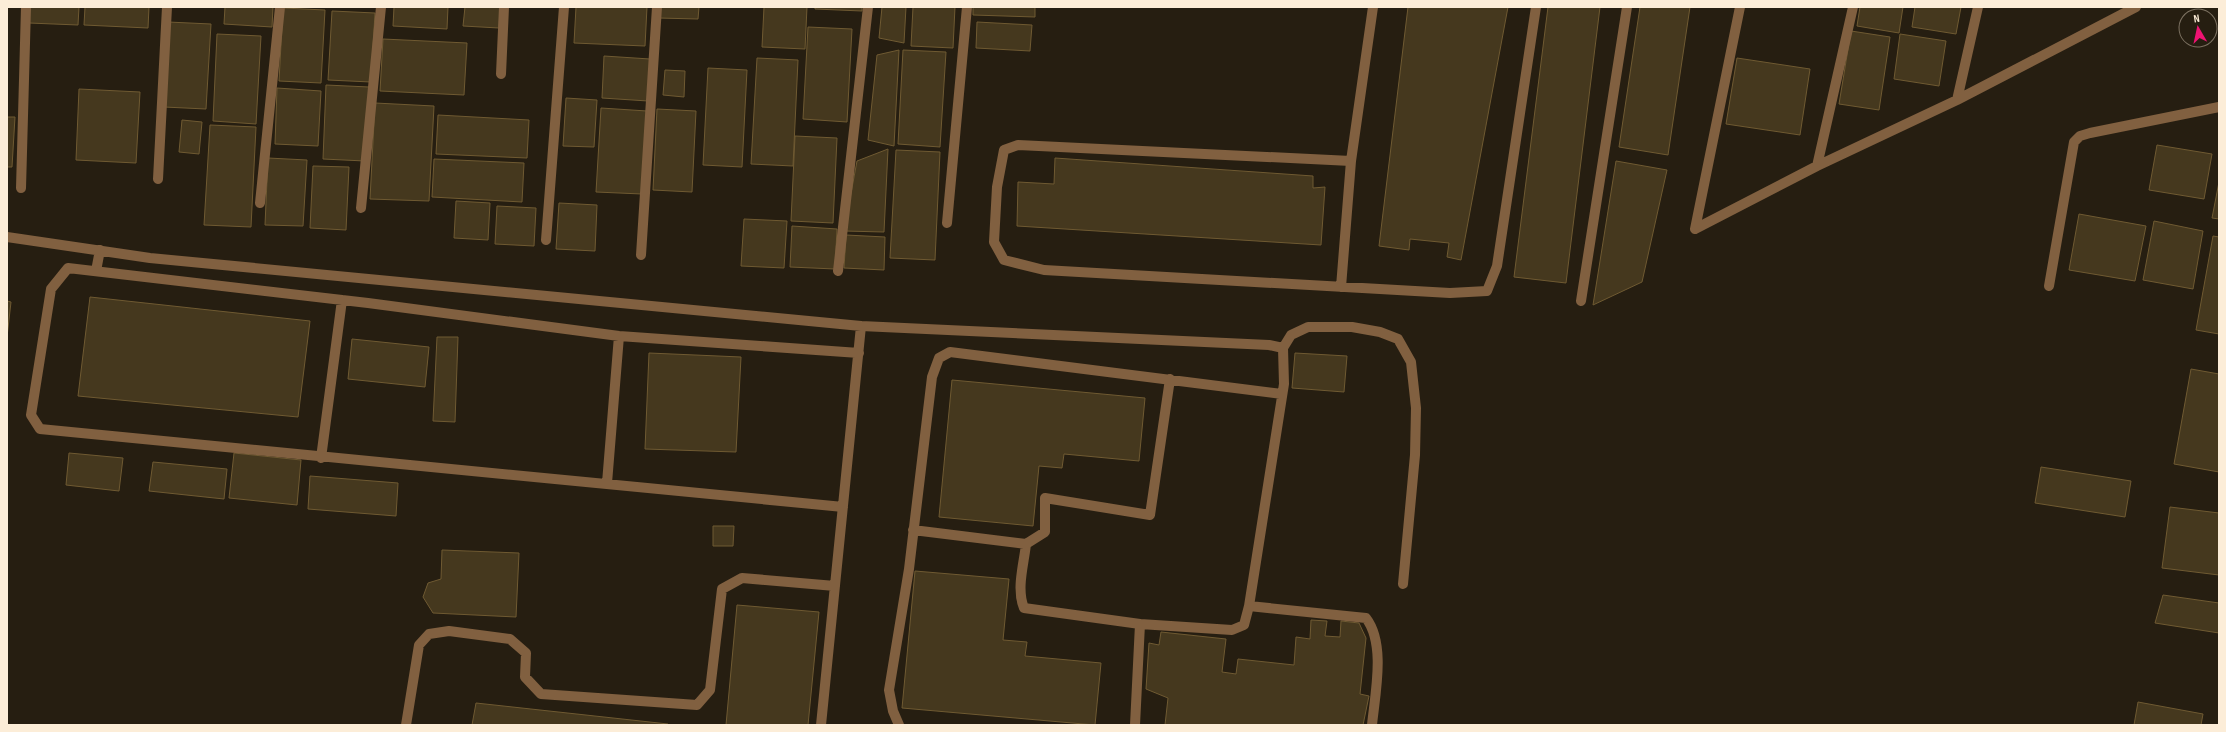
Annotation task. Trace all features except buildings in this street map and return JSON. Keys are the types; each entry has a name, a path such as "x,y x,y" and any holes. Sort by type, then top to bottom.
{"street":[{"path":"21,188 26,7"},
{"path":"158,179 167,7"},
{"path":"260,203 280,7"},
{"path":"361,208 381,7"},
{"path":"501,74 504,7"},
{"path":"546,240 564,7"},
{"path":"641,254 657,7"},
{"path":"838,271 868,7"},
{"path":"947,223 967,7"},
{"path":"1341,287 1351,161 1373,7"},
{"path":"1351,161 1018,145 1004,150 997,187 994,242 1004,260 1044,270 1450,293 1487,291 1497,266 1536,7"},
{"path":"1581,302 1627,7"},
{"path":"1740,7 1695,229 1817,166 1957,100 2136,7"},
{"path":"1817,166 1853,7"},
{"path":"1957,100 1978,7"},
{"path":"2049,286 2074,142 2080,136 2090,133 2219,107"},
{"path":"7,237 150,258 861,326 1262,344 1283,348"},
{"path":"96,271 100,250"},
{"path":"843,507 607,483 321,458 40,429 31,415 51,289 68,268 342,300 619,336 859,353"},
{"path":"321,458 342,300"},
{"path":"821,725 861,326"},
{"path":"1026,544 1021,590 1021,600 1024,608 1140,624 1232,630 1244,625 1249,606 1282,394 1283,348 1291,335 1308,327 1352,327 1380,332 1398,339 1411,362 1416,408 1415,455 1403,584"},
{"path":"607,483 619,336"},
{"path":"899,725 893,711 889,690 913,530 932,377 939,358 950,352 1282,394"},
{"path":"913,530 1026,544 1045,532 1045,498 1150,515 1170,379"},
{"path":"406,725 419,645 429,634 449,631 510,638 526,653 525,677 541,694 697,705 710,690 722,589 742,578 835,586"},
{"path":"1249,606 1366,618 1373,627 1378,670 1372,725"},
{"path":"1135,725 1140,624"}]}
